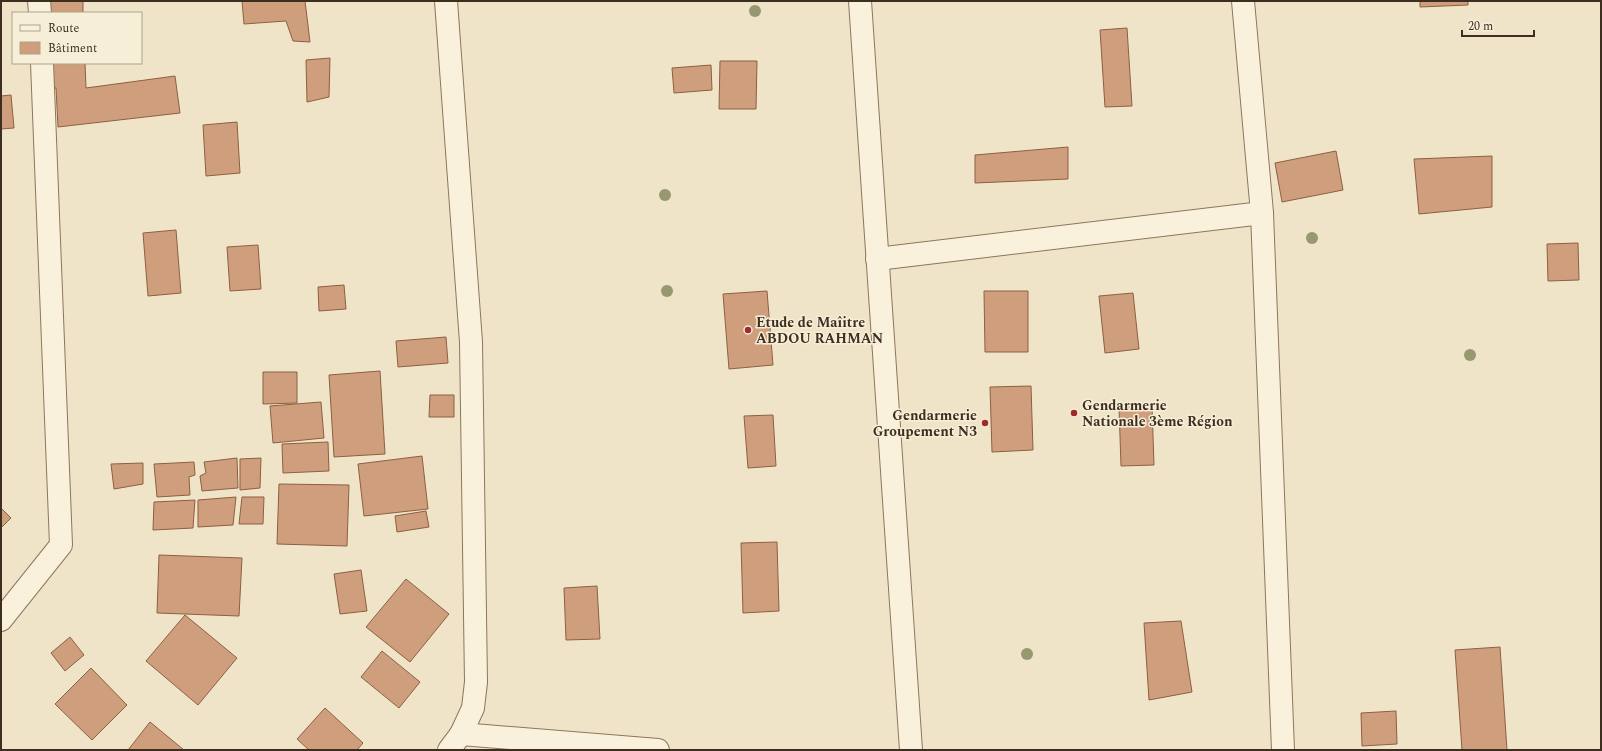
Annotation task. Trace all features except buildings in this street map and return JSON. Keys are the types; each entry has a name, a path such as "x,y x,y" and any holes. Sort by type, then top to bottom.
{"street":[{"path":"39,1 40,12"},
{"path":"446,1 471,342 476,682 473,708 455,742 658,750"},
{"path":"860,1 911,750"},
{"path":"1243,1 1262,214 1283,750"},
{"path":"1,620 61,545 42,64"},
{"path":"877,259 1262,214"}],"place":[{"name":"Etude de Maîitre ABDOU RAHMAN","path":"748,330"},
{"name":"Gendarmerie Nationale 3ème Région","path":"1074,413"},
{"name":"Gendarmerie Groupement N3","path":"985,423"}]}
